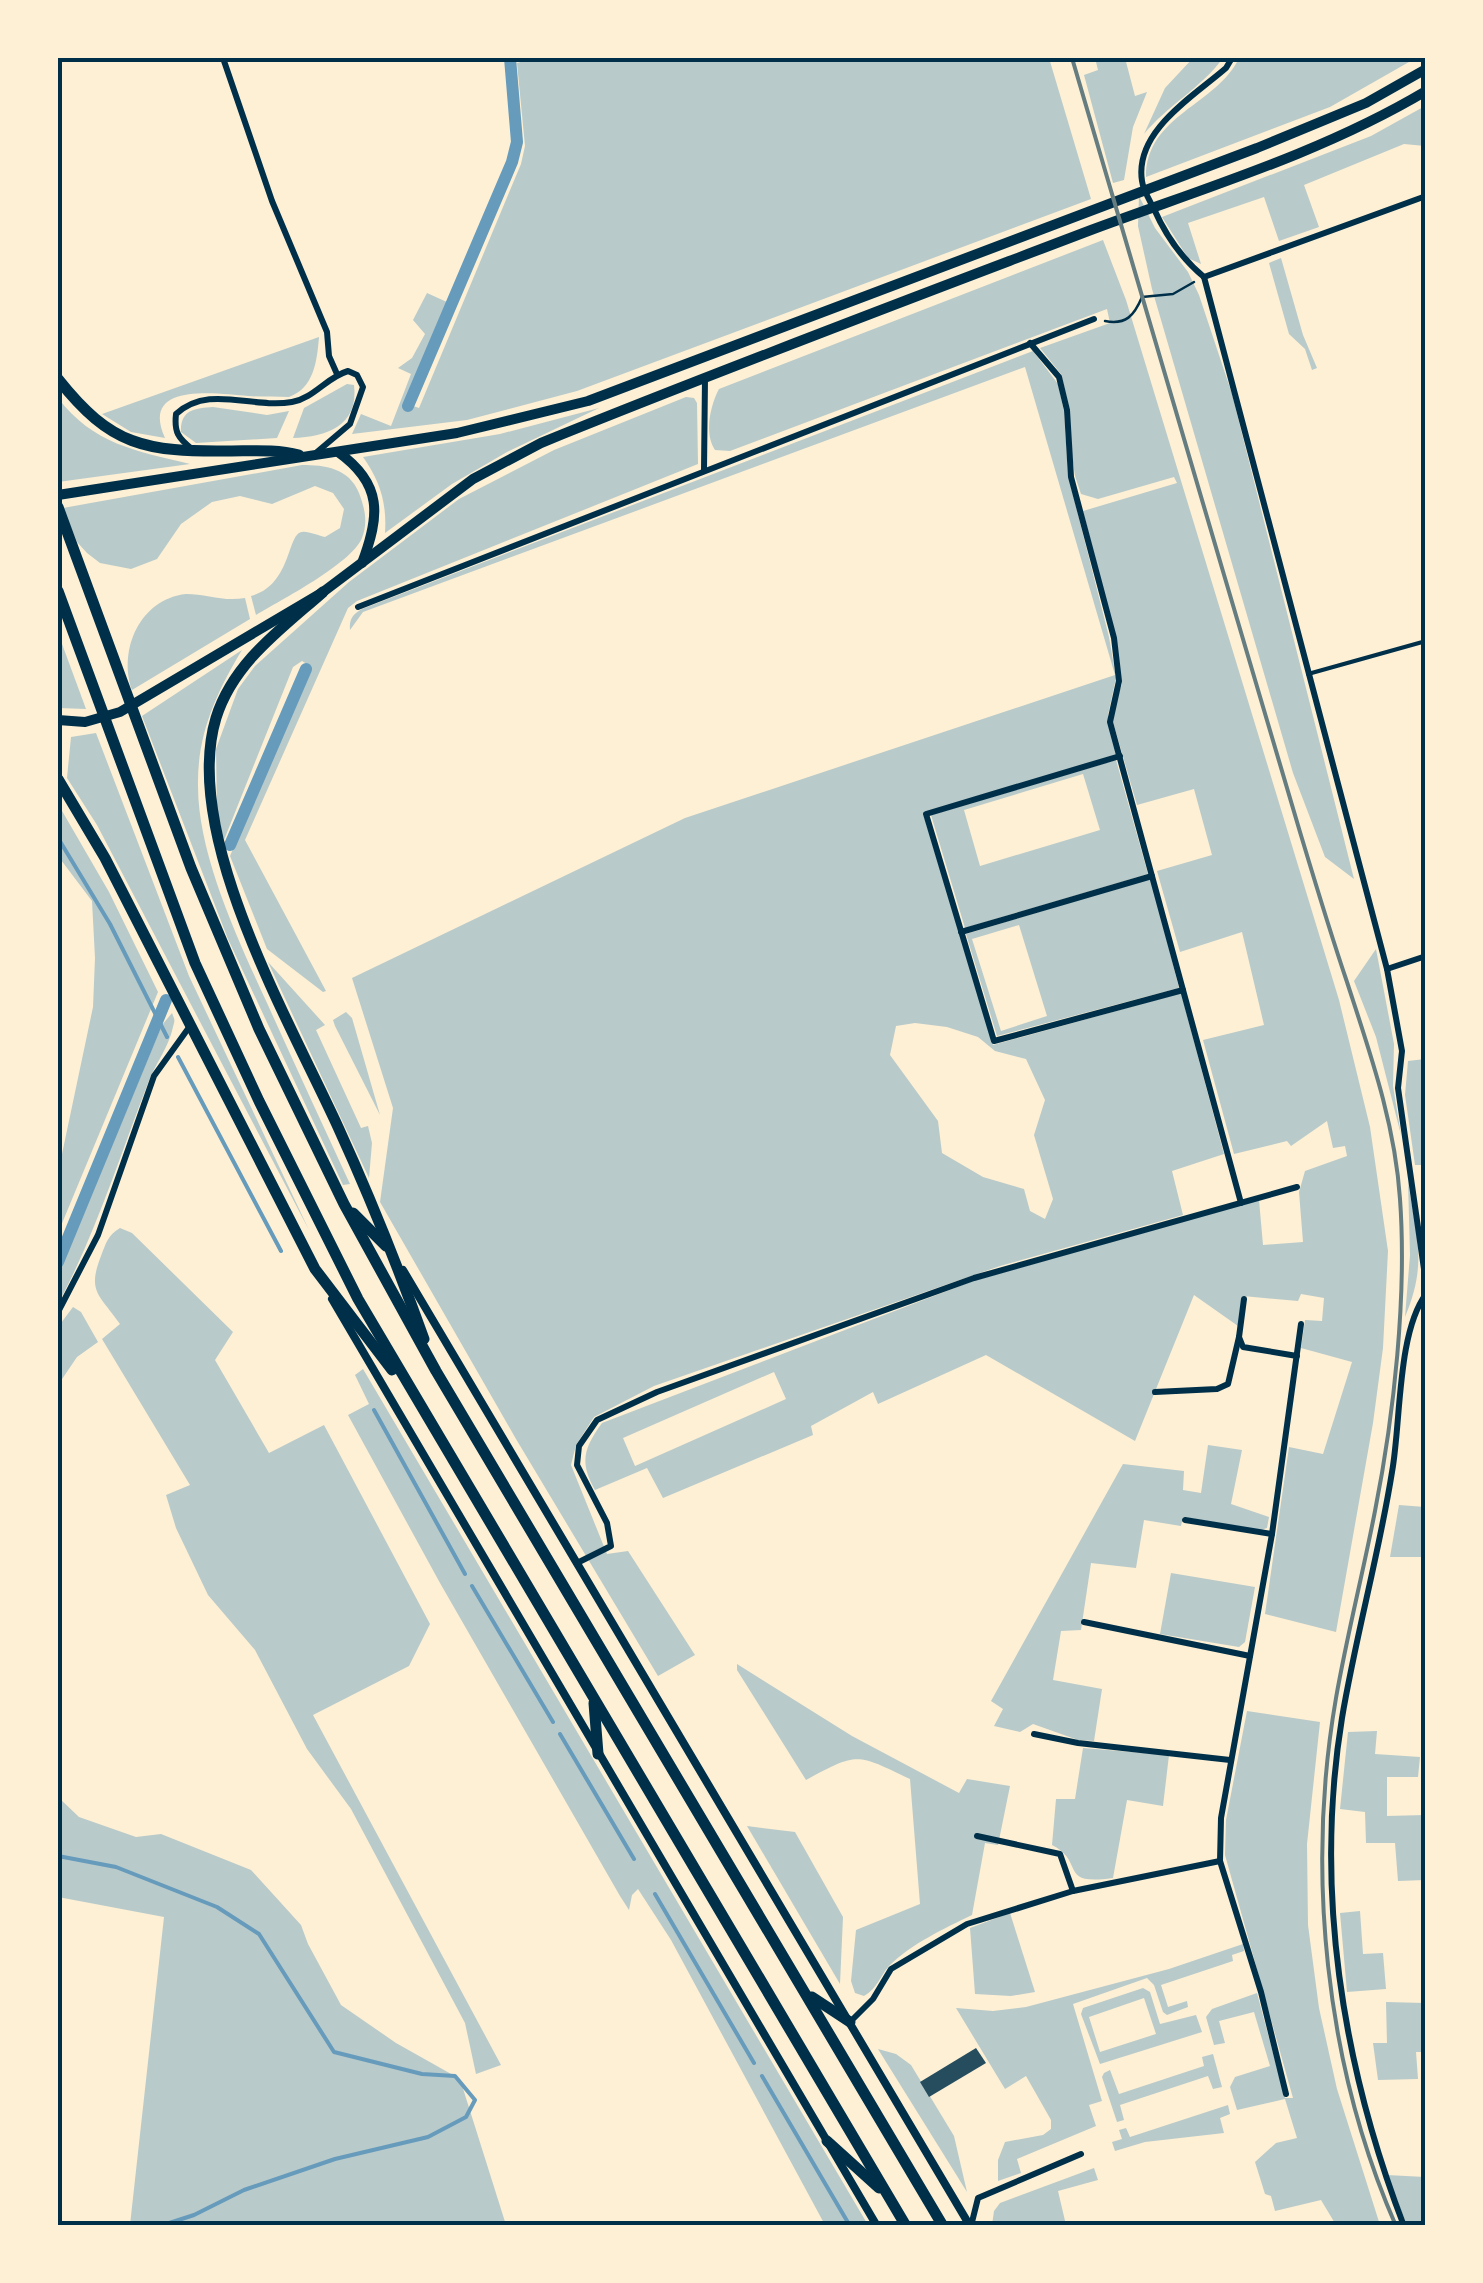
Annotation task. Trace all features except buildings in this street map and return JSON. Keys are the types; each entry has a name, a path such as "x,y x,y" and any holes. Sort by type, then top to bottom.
{"highway":[{"path":"58,379 82,410 111,433 138,444 299,455"},
{"path":"58,507 198,884 259,1028 344,1204 436,1371 944,2226"},
{"path":"58,591 195,963 358,1299 906,2226"},
{"path":"322,592 244,664 224,699 216,719 208,765 210,814 223,863 269,977 393,1252 436,1371"},
{"path":"58,779 105,858 315,1269 419,1404"},
{"path":"344,1204 393,1252"},
{"path":"594,1699 598,1754"},
{"path":"810,1996 850,2022"},
{"path":"827,2141 890,2197"}],"main road":[{"path":"58,495 457,433 588,401 1366,103 1426,68"},
{"path":"60,721 85,722 120,712 160,689 322,592 473,479 541,443 1288,158 1372,122 1426,90"},
{"path":"338,451 368,480 374,500 376,521 361,564"}],"street":[{"path":"224,58 272,201 327,332 329,356 337,374"},
{"path":"1232,58 1226,68 1160,126 1144,152 1142,181 1161,225 1184,260 1204,276 1387,969 1402,1052 1398,1088 1423,1229 1426,1283"},
{"path":"1204,276 1426,196"},
{"path":"358,607 1094,318"},
{"path":"1030,344 1059,377 1068,410 1071,477 1114,638 1119,681 1110,722 1242,1202"},
{"path":"193,450 178,438 174,428 176,414 190,401 206,398 293,402 337,374 353,372 363,387 350,424 317,452"},
{"path":"704,470 705,378"},
{"path":"1120,756 926,814 994,1042 1184,990"},
{"path":"961,932 1152,876"},
{"path":"1387,969 1426,956"},
{"path":"58,1312 98,1235 154,1076 190,1026"},
{"path":"577,1563 611,1546 607,1523 577,1466 579,1446 597,1420 657,1392 974,1278 1296,1187"},
{"path":"393,1252 970,2226"},
{"path":"315,1269 877,2226"},
{"path":"1404,2226 1360,2094 1343,2008 1333,1920 1332,1816 1342,1720 1392,1472 1409,1332 1418,1304 1426,1294"},
{"path":"1155,1392 1217,1389 1228,1384 1244,1300"},
{"path":"1286,2094 1261,1992 1220,1861 1221,1818 1272,1534 1302,1324"},
{"path":"1239,1337 1249,1350 1297,1356"},
{"path":"1185,1520 1272,1534"},
{"path":"1084,1622 1250,1656"},
{"path":"1034,1734 1078,1743 1230,1760"},
{"path":"977,1836 1060,1854 1073,1892"},
{"path":"850,2022 873,1998 891,1969 967,1924 1073,1892 1220,1861"},
{"path":"970,2226 978,2198 1081,2154"}],"lane":[{"path":"1308,674 1426,641"}],"path":[{"path":"1094,318 1125,321 1136,313 1142,297 1173,294 1204,276"}],"shaded area":[{"path":"535,58 1049,58 1091,199 577,391 467,420 352,434 361,414 391,426 411,374 398,368 412,358 425,334 413,320 427,293 449,303 405,403 419,408 521,164 525,146 517,63"},
{"path":"1095,58 1125,58 1135,96 1147,92 1133,127 1124,180 1113,183 1084,75 1098,70"},
{"path":"1193,58 1223,58 1144,134 1165,88"},
{"path":"1239,58 1416,58 1330,107 1146,177 1157,139 1215,88"},
{"path":"1425,106 1425,146 1404,144 1304,185 1319,227 1279,241 1264,197 1188,223 1201,264 1188,258 1162,217 1371,136"},
{"path":"1139,196 1199,295 1232,394 1354,879 1325,857 1293,773 1152,289 1138,226"},
{"path":"1103,240 1126,300 1339,1000 1370,1127 1388,1251 1383,1348 1336,1632 1265,1614 1289,1447 1323,1454 1352,1362 1301,1348 1305,1320 1322,1321 1324,1298 1301,1294 1298,1301 1243,1296 1238,1326 1194,1295 1135,1441 986,1355 878,1404 873,1392 811,1426 813,1435 663,1498 647,1468 595,1490 590,1480 586,1455 602,1423 973,1281 1259,1200 1263,1245 1303,1242 1299,1192 1305,1171 1347,1156 1345,1146 1333,1148 1327,1121 1291,1146 1287,1141 1234,1154 1203,1040 1264,1025 1242,932 1180,952 1157,871 1212,855 1194,789 1137,805 1113,722 1122,684 1115,635 1083,511 1177,483 1174,477 1098,499 1081,494 1061,374 1040,348 1110,323 1107,309 730,451 715,450 710,436 711,412 719,389","holes":["774,1372 786,1399 635,1466 623,1438"]},
{"path":"1281,258 1303,335 1317,368 1312,370 1305,349 1289,334 1269,263"},
{"path":"319,337 309,380 289,397 202,393 172,399 163,407 160,420 165,438 131,432 102,414"},
{"path":"1033,351 1058,384 1064,411 1068,475 1116,678 1108,715 1117,755 923,813 993,1045 1181,993 1224,1154 1172,1171 1183,1215 1000,1266 654,1386 594,1417 576,1445 571,1465 607,1554 628,1551 695,1655 658,1676 380,1202 393,1108 352,978 685,818 1115,675 1025,367 363,612 350,630 352,617 362,609","holes":["915,1023 947,1027 978,1037 995,1051 1026,1059 1045,1100 1034,1135 1053,1199 1045,1219 1030,1211 1024,1189 983,1177 942,1153 938,1121 890,1055 896,1026"]},
{"path":"347,384 354,385 354,399 346,420 328,432 293,438 304,408"},
{"path":"686,397 697,403 698,464 357,601 348,608 245,840 326,991 323,992 267,949 230,856 310,666 302,661 293,667 224,840 217,810 216,749 238,689 255,666 349,582 459,499 554,450"},
{"path":"58,398 101,436 134,450 190,464 58,482"},
{"path":"213,407 267,415 289,411 277,438 196,443 181,432 186,415"},
{"path":"599,408 507,452 452,484 385,533 381,493 363,457 500,434"},
{"path":"302,465 328,467 349,478 363,505 364,532 355,548 330,570 256,615 251,596 274,581 297,535 304,532 325,537 340,528 344,509 333,493 315,486 272,504 240,496 212,502 181,524 157,559 131,569 100,563 87,553 77,542 63,508"},
{"path":"186,594 245,598 250,619 132,690 128,659 137,629 156,605"},
{"path":"58,633 86,709 58,708"},
{"path":"242,650 216,698 201,749 198,786 205,840 244,952 350,1184 343,1185 228,939 142,716"},
{"path":"96,733 189,976 309,1230 97,825 67,778 71,737"},
{"path":"1116,760 1148,874 965,928 931,815","holes":["1083,774 1100,830 980,866 964,810"]},
{"path":"58,804 109,892 158,992 58,1233 58,1173 93,1007 95,958 92,901 58,856"},
{"path":"1151,878 1179,988 997,1036 966,934","holes":["1019,925 1047,1016 1001,1031 972,939"]},
{"path":"1376,949 1394,1044 1393,1086 1401,1135 1376,1037 1354,981"},
{"path":"268,962 325,1025 316,1030 361,1128 368,1126 372,1143 369,1178"},
{"path":"346,1012 352,1018 380,1115 333,1020"},
{"path":"172,1013 174,1021 168,1042 148,1083 84,1250 58,1304 58,1275 162,1025"},
{"path":"1425,1059 1425,1165 1415,1165 1405,1095 1408,1061"},
{"path":"1408,1181 1418,1265 1405,1317 1410,1255"},
{"path":"120,1228 132,1233 233,1332 215,1360 269,1453 324,1425 430,1624 409,1666 313,1715 501,2065 476,2074 465,2023 351,1809 307,1749 255,1650 208,1595 176,1528 166,1495 190,1485 102,1339 120,1324 97,1292 95,1278 106,1243"},
{"path":"73,1307 81,1312 98,1342 77,1357 58,1385 58,1327"},
{"path":"363,1369 868,2225 825,2225 671,1940 638,1889 632,1895 629,1910 620,1896 348,1415 369,1404 355,1375"},
{"path":"1208,1445 1242,1450 1231,1504 1269,1517 1267,1528 1183,1517 1181,1526 1144,1520 1136,1568 1091,1563 1081,1630 1061,1631 1053,1680 1102,1689 1094,1741 1078,1740 1033,1724 1020,1732 994,1726 1003,1709 991,1701 1123,1464 1184,1471 1183,1490 1201,1493"},
{"path":"1399,1505 1425,1507 1425,1557 1390,1557"},
{"path":"1171,1573 1255,1587 1245,1642 1239,1647 1160,1634"},
{"path":"737,1664 852,1736 959,1793 967,1779 1010,1786 998,1845 985,1843 972,1915 907,1951 864,1996 855,1993 851,1981 856,1930 920,1904 910,1779 858,1759 837,1764 806,1780 737,1670"},
{"path":"1247,1711 1320,1722 1307,1844 1308,1925 1319,2008 1337,2089 1380,2225 1336,2225 1321,2200 1275,2211 1255,2162 1276,2143 1297,2138 1285,2099 1237,2110 1230,2087 1235,2077 1270,2066 1254,2012 1219,2021 1225,2043 1214,2045 1206,2017 1212,2009 1257,1993 1285,2098 1293,2098 1225,1855 1226,1820"},
{"path":"1377,1731 1375,1754 1420,1757 1418,1777 1387,1777 1387,1816 1425,1815 1425,1880 1398,1881 1395,1843 1366,1843 1365,1812 1340,1809 1348,1732"},
{"path":"1083,1748 1169,1755 1163,1806 1127,1800 1113,1878 1078,1876 1068,1858 1052,1845 1056,1799 1075,1799"},
{"path":"58,1797 79,1817 136,1837 161,1834 251,1870 301,1925 341,2005 396,2043 460,2079 506,2225 130,2225 164,1917 58,1897"},
{"path":"747,1826 795,1832 843,1917 840,1984"},
{"path":"1360,1911 1363,1954 1383,1953 1386,1989 1347,1992 1340,1913"},
{"path":"1010,1913 1035,1992 1011,1996 975,1994 970,1928"},
{"path":"1243,1944 1244,1951 1232,1955 1233,1961 1161,1985 1168,2007 1187,2001 1188,2007 1167,2015 1147,1978 1073,2004 1102,2101 1089,2105 1096,2126 1017,2159 1021,2173 998,2181 998,2160 1005,2142 1043,2135 1051,2129 1051,2120 1026,2076 1005,2089 956,2008 993,2011 1026,2007 1169,1969"},
{"path":"1143,1988 1150,1992 1160,2024 1196,2015 1202,2032 1100,2064 1081,2014 1083,2008","holes":["1144,1998 1156,2034 1100,2052 1089,2017"]},
{"path":"1386,2002 1425,2003 1425,2052 1416,2052 1418,2079 1378,2080 1373,2043 1387,2043"},
{"path":"878,2049 896,2054 911,2065 954,2136 967,2192"},
{"path":"1213,2054 1222,2087 1213,2089 1208,2076 1120,2105 1124,2120 1117,2122 1104,2073 1110,2070 1119,2094 1204,2066 1202,2057"},
{"path":"1228,2105 1230,2114 1220,2118 1224,2133 1145,2142 1115,2151 1112,2142 1122,2139 1119,2130 1126,2128 1130,2137"},
{"path":"1094,2168 1098,2180 1058,2191 1066,2225 992,2225 1000,2203"},
{"path":"1387,2175 1425,2177 1425,2225 1407,2225"}],"waterway":[{"path":"408,406 512,162 517,142 510,58"},
{"path":"230,845 306,669"},
{"path":"58,838 110,924 167,1037"},
{"path":"58,1262 166,1000"},
{"path":"178,1057 281,1251"},
{"path":"374,1410 465,1574"},
{"path":"472,1586 553,1722"},
{"path":"560,1734 634,1859"},
{"path":"58,1856 116,1867 217,1907 259,1934 334,2052 422,2074 455,2076 475,2100 466,2117 428,2137 335,2159 244,2190 194,2215 160,2226"},
{"path":"655,1894 754,2063"},
{"path":"762,2076 850,2226"}],"railway":[{"path":"1072,58 1300,832 1373,1062 1397,1171 1402,1275 1393,1396 1375,1511 1336,1698 1323,1831 1328,1966 1338,2033 1352,2099 1396,2226"}]}
